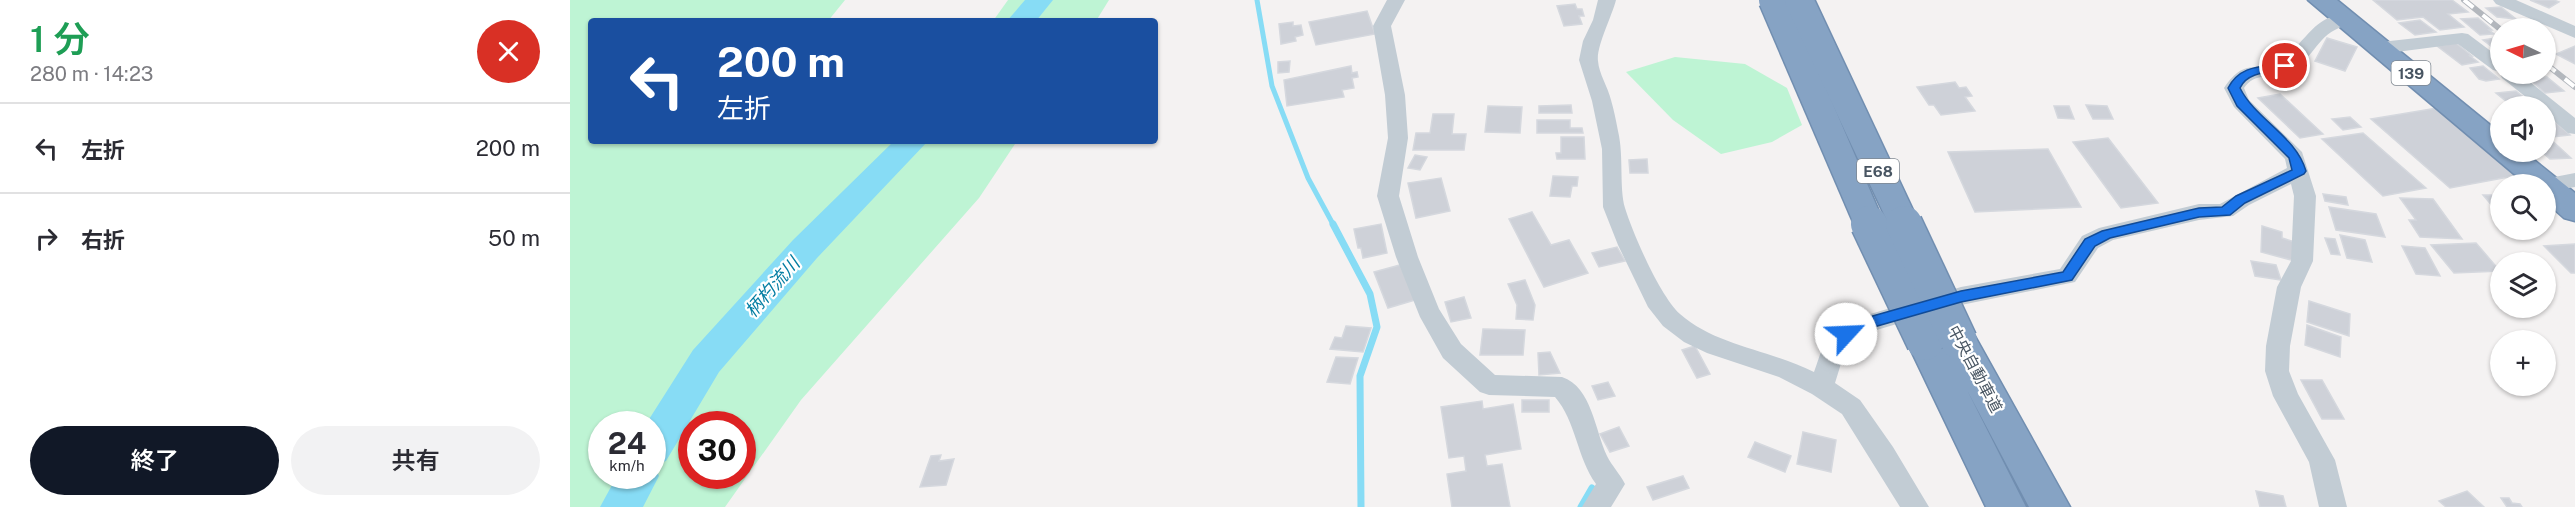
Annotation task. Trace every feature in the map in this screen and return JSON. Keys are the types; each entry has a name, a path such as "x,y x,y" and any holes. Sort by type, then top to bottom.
{"highway":[{"name":"中央自動車道","path":"1773,0 1864,213 1942,342 2050,507"},
{"name":"中央自動車道","path":"1799,0 1942,342 2006,507"},
{"name":"139","path":"2321,0 2490,140"},
{"path":"2517,162 2532,174"},
{"path":"2556,194 2575,210"}],"street":[{"path":"1396,0 1382,26 1395,95 1398,138 1388,196 1424,301 1452,351 1489,385 1562,387 1574,401 1596,463 1611,484 1596,507"},
{"path":"1607,0 1588,60 1602,101 1612,149 1614,207 1629,245 1656,300 1671,320 1693,335 1716,346 1788,370 1821,387 1851,407 1884,455 1915,507"},
{"path":"2502,0 2575,33"},
{"path":"2333,507 2322,460 2286,396 2277,371 2278,346 2289,287 2302,261 2306,196 2295,157 2241,103 2234,88 2239,78 2249,73 2285,66 2298,55 2320,28 2331,22 2345,20"},
{"path":"2381,48 2462,38 2490,59"},
{"path":"2521,84 2575,128"},
{"path":"1821,387 1832,352 1855,327 1961,296 2067,276 2090,242 2107,234 2199,212 2225,211 2241,200 2299,171"},
{"path":"2556,183 2575,180"}],"green space":[{"path":"570,0 845,0 830,18 588,18 588,144 1015,144 979,198 801,400 756,463 756,411 678,411 678,489 738,489 725,507 570,507"},
{"path":"1008,0 1109,0 1098,18 995,18"},
{"path":"1675,57 1745,64 1787,88 1802,125 1772,142 1721,154 1673,120 1626,72"}],"building":[{"path":"2373,0 2452,0 2468,12 2448,14 2464,27 2440,30 2423,17 2397,20"},
{"path":"2530,0 2554,0 2559,2 2549,8"},
{"path":"1575,4 1577,9 1582,9 1584,16 1579,16 1582,24 1564,26 1557,6"},
{"path":"2501,7 2515,18 2497,17 2486,8"},
{"path":"1367,11 1375,34 1316,45 1309,22"},
{"path":"2478,18 2490,28 2490,34 2480,35 2461,19"},
{"path":"2420,20 2436,32 2415,35 2399,23"},
{"path":"1293,22 1293,26 1301,25 1303,35 1295,37 1296,41 1281,44 1279,24"},
{"path":"2327,38 2357,47 2345,71 2315,61"},
{"path":"2490,39 2490,45 2483,40"},
{"path":"2456,43 2478,62 2462,65 2437,46"},
{"path":"2575,46 2575,64 2556,54"},
{"path":"1290,61 1289,72 1278,73 1278,62"},
{"path":"1351,66 1352,73 1357,72 1358,77 1352,78 1354,88 1342,90 1344,97 1287,106 1284,80"},
{"path":"2483,66 2490,72 2490,80 2479,79 2470,68"},
{"path":"1955,82 1959,88 1966,87 1972,96 1965,97 1975,111 1941,115 1934,105 1929,105 1917,87"},
{"path":"2535,84 2556,84 2564,91 2545,93"},
{"path":"2516,91 2522,96 2500,96 2496,93"},
{"path":"2280,94 2323,134 2300,138 2258,98"},
{"path":"1571,105 1572,113 1539,113 1539,106"},
{"path":"2086,105 2107,106 2113,119 2093,119"},
{"path":"1488,106 1522,107 1520,133 1485,132"},
{"path":"2054,106 2069,106 2074,119 2058,118"},
{"path":"2437,108 2490,151 2490,162 2503,162 2518,174 2490,174 2490,180 2450,188 2371,119"},
{"path":"1433,114 1454,114 1452,134 1466,134 1464,150 1413,150 1416,133 1430,133"},
{"path":"2350,117 2361,127 2343,130 2332,119"},
{"path":"1537,120 1570,120 1570,128 1582,128 1583,133 1537,133"},
{"path":"2556,123 2570,135 2556,137"},
{"path":"2363,133 2426,188 2383,196 2322,139"},
{"path":"1561,137 1584,137 1585,159 1557,159 1556,153 1561,153"},
{"path":"2108,138 2158,203 2121,208 2073,142"},
{"path":"2556,144 2571,158 2556,159"},
{"path":"2048,149 2081,207 1975,212 1948,152"},
{"path":"1415,155 1427,157 1420,170 1408,168"},
{"path":"1647,159 1648,173 1630,173 1629,160"},
{"path":"1553,176 1578,177 1577,186 1572,186 1570,197 1550,196"},
{"path":"1441,178 1450,211 1416,218 1408,183"},
{"path":"2323,194 2346,197 2348,205 2325,201"},
{"path":"2483,195 2490,195 2490,203"},
{"path":"2400,198 2433,199 2462,239 2420,237 2409,220 2416,220"},
{"path":"2329,207 2376,214 2385,237 2336,230"},
{"path":"1532,212 1551,245 1569,240 1588,273 1544,287 1509,219"},
{"path":"1381,224 1387,253 1363,258 1361,248 1358,248 1354,229"},
{"path":"2262,226 2282,232 2282,238 2295,242 2295,261 2261,252"},
{"path":"2340,235 2365,240 2372,262 2347,258"},
{"path":"2325,238 2335,239 2340,255 2331,254"},
{"path":"2476,243 2490,259 2490,271 2454,273 2431,245"},
{"path":"2575,244 2575,273 2571,273 2556,258 2556,252 2550,252 2544,246"},
{"path":"2402,246 2425,248 2440,276 2416,274"},
{"path":"1617,247 1625,261 1599,267 1592,253"},
{"path":"2251,261 2276,265 2281,280 2255,276"},
{"path":"1400,265 1415,300 1388,308 1374,272"},
{"path":"1525,280 1535,305 1533,320 1516,319 1517,305 1508,284"},
{"path":"1464,297 1471,318 1451,322 1445,302"},
{"path":"2309,301 2350,314 2349,336 2307,322"},
{"path":"2307,325 2341,337 2340,357 2305,345"},
{"path":"1346,326 1371,328 1363,352 1330,349 1335,337 1342,338"},
{"path":"1483,329 1525,330 1523,355 1480,355"},
{"path":"1695,346 1710,374 1697,378 1682,350"},
{"path":"1550,352 1560,373 1539,375 1538,353"},
{"path":"1336,357 1358,358 1350,384 1327,382"},
{"path":"2301,380 2322,380 2344,419 2322,419"},
{"path":"1608,382 1615,396 1598,400 1592,386"},
{"path":"1522,400 1549,400 1549,412 1522,412"},
{"path":"1482,401 1483,409 1513,404 1521,449 1485,455 1487,466 1502,464 1510,507 1452,507 1447,474 1466,471 1464,456 1449,458 1441,407"},
{"path":"1619,427 1629,446 1610,452 1600,434"},
{"path":"1803,432 1836,440 1831,472 1797,464"},
{"path":"1755,442 1791,456 1785,472 1748,457"},
{"path":"941,455 939,461 954,459 946,485 920,487 931,456"},
{"path":"1683,476 1689,488 1653,500 1647,487"},
{"path":"2256,491 2283,496 2286,507 2260,507"},
{"path":"2467,491 2484,507 2446,507 2439,501"},
{"path":"2501,498 2509,498 2512,503 2520,504 2522,507 2507,507"}],"waterway":[{"name":"柄杓流川","path":"1024,18 1040,0"},
{"path":"1257,0 1272,86 1308,178 1334,226"},
{"name":"柄杓流川","path":"666,426 706,361 805,249 909,144"},
{"path":"1333,224 1370,294 1377,327 1360,376 1361,507"},
{"path":"1581,507 1592,488"},
{"name":"柄杓流川","path":"621,507 631,489"}],"railway":[{"path":"2464,0 2490,21"},
{"path":"2556,72 2575,87"}],"route":[{"path":"1846,334 1855,327 1961,296 2067,276 2090,242 2107,234 2199,212 2225,211 2241,200 2299,171 2295,157 2241,103 2234,88 2239,78 2249,73 2285,66"}]}
